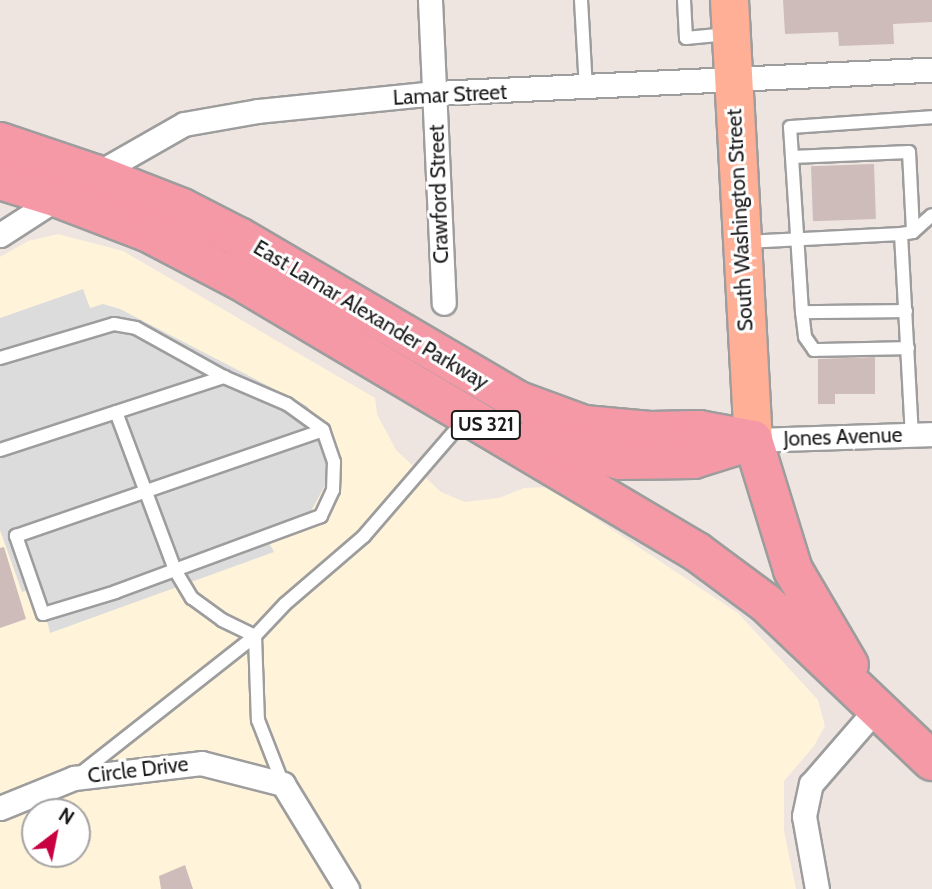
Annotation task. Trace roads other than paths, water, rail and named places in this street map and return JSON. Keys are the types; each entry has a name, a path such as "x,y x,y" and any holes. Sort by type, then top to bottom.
{"highway":[{"name":"East Lamar Alexander Parkway","path":"0,142 95,174 182,208 239,237 416,339 481,401 520,401 584,425 650,431 699,430 753,440 793,570 875,710"},
{"name":"East Lamar Alexander Parkway","path":"0,180 58,198 147,232 481,401 766,603 875,710 932,761"}],"main road":[{"name":"South Washington Street","path":"730,17 753,440"}],"street":[{"name":"Crawford Street","path":"430,0 444,303"},
{"name":"Lamar Street","path":"0,235 95,174 184,124 258,111 436,93 586,89 932,70"},
{"name":"Jones Avenue","path":"753,440 922,434"},
{"path":"817,889 804,816 811,784 875,710"},
{"name":"Circle Drive","path":"0,808 74,778 201,763 283,785"},
{"path":"283,785 346,889"}],"lane":[{"path":"581,0 586,89"},
{"path":"684,0 686,38 730,17"},
{"path":"908,348 814,350 805,337 790,127 932,117"},
{"path":"792,157 909,152 906,311 908,348 922,434"},
{"path":"741,242 907,233 932,215"},
{"path":"802,312 906,311"},
{"path":"0,358 114,324 136,328 224,377 287,404 323,430 334,462 333,490 321,516 43,614 16,536 323,430"},
{"path":"0,450 224,377"},
{"path":"74,778 255,636 285,604 364,536 481,401"},
{"path":"116,412 174,570 192,598 222,620 255,636"},
{"path":"255,636 258,720 283,785"}]}
